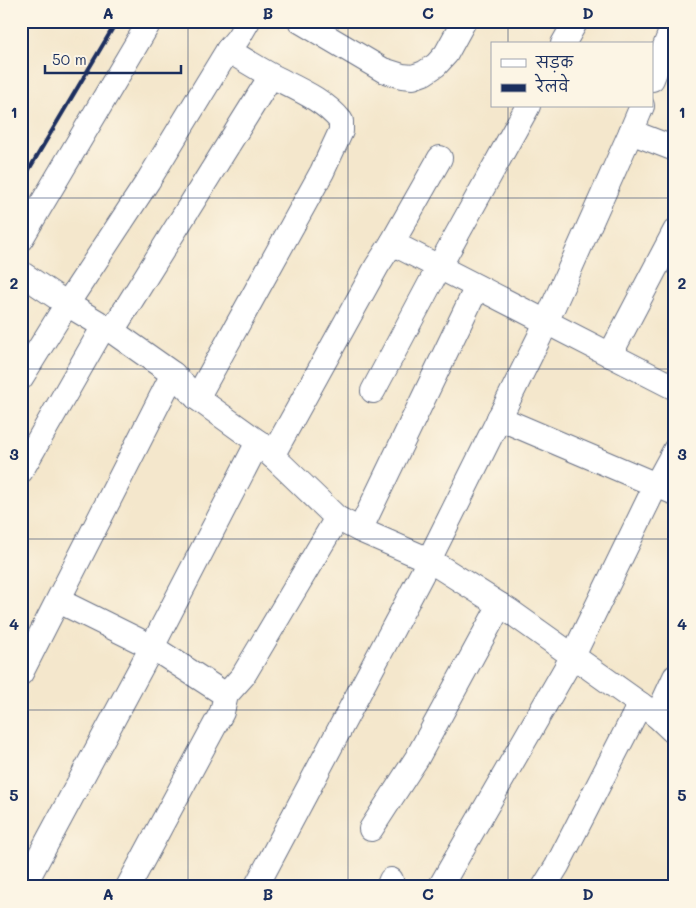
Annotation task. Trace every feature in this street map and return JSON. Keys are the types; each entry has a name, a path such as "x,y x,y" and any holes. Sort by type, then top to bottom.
{"street":[{"path":"21,239 150,21"},
{"path":"21,378 67,304 148,182 228,50 248,21"},
{"path":"300,21 383,70 413,78 436,65 446,54 464,21"},
{"path":"564,42 576,21"},
{"path":"654,74 674,21"},
{"path":"197,398 322,172 341,131 341,120 322,102 271,76 228,50"},
{"path":"21,471 108,328 271,76"},
{"path":"373,391 527,108"},
{"path":"256,887 428,560 500,418 546,322 641,108"},
{"path":"632,132 675,149"},
{"path":"23,887 152,647 265,449 392,243 440,158"},
{"path":"610,355 675,231"},
{"path":"392,243 675,388"},
{"path":"21,273 67,304 108,328 173,374 197,398 265,449 337,518 428,560 500,605 649,710 675,733"},
{"path":"360,530 477,287"},
{"path":"21,673 173,374"},
{"path":"500,418 666,489"},
{"path":"440,887 573,656 666,489 675,450"},
{"path":"128,887 222,712 226,695 243,676 337,518"},
{"path":"59,601 152,647 226,695"},
{"path":"371,829 417,758 500,605"},
{"path":"544,887 649,710 675,676"}],"railway":[{"path":"21,183 117,21"}]}
